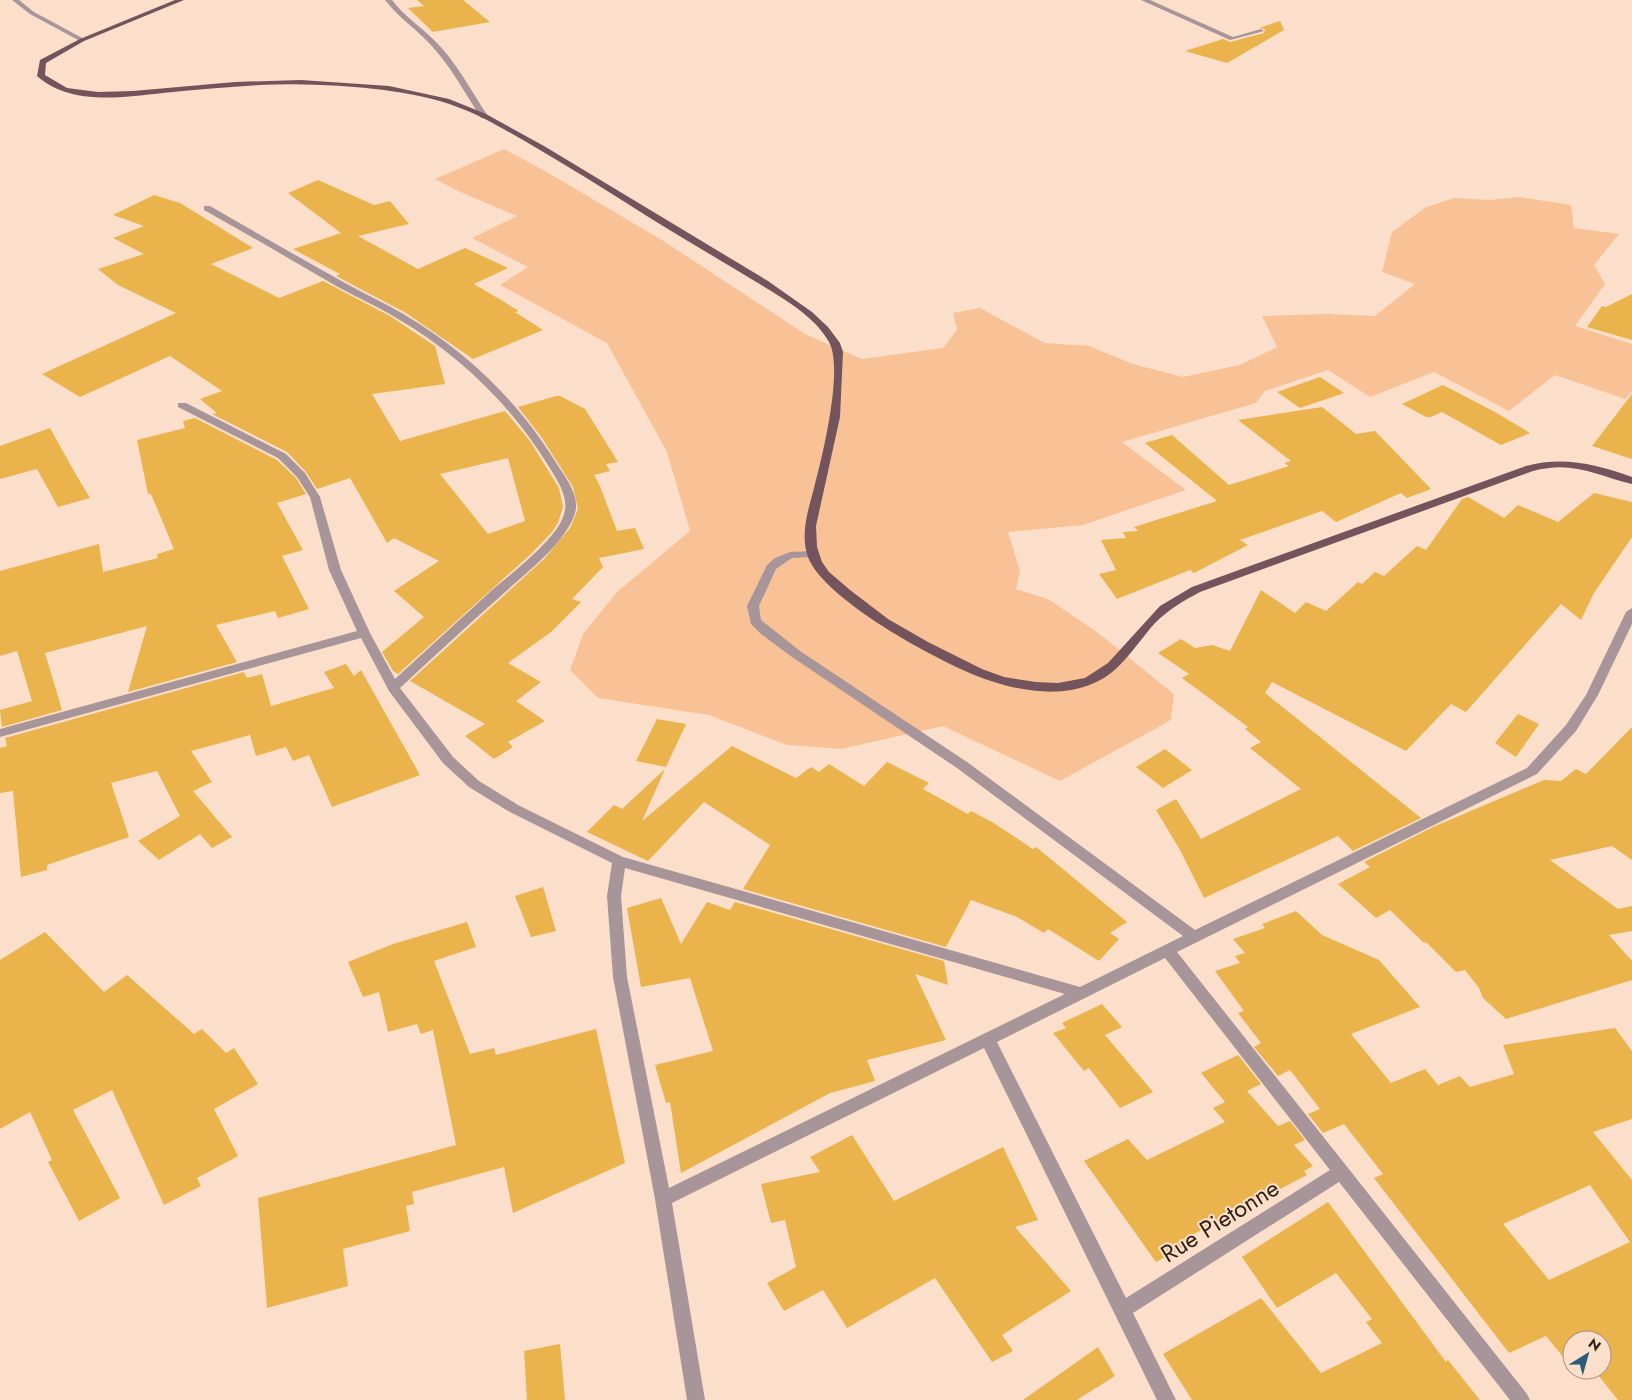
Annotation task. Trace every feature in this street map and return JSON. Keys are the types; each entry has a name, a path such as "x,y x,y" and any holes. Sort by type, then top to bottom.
{"main road":[{"path":"181,0 82,40 44,62 41,76 59,88 91,94 134,93 295,82 344,84 414,94 459,105 484,116 576,167 764,283 802,309 827,331 840,356 838,396 832,434 810,526 810,539 818,566 831,581 862,606 907,637 1002,681 1027,686 1067,686 1090,680 1102,674 1128,648 1156,614 1182,596 1478,486 1530,469 1553,464 1580,466 1632,481"}],"street":[{"path":"15,0 32,13 82,40"},
{"path":"388,0 399,14 432,42 454,70 484,116"},
{"path":"1144,0 1232,39 1261,31"},
{"path":"207,208 346,288 402,317 451,351 490,386 530,428 544,448 568,491 570,514 566,524 556,536 531,562 393,688"},
{"path":"182,404 282,456 301,475 315,497 335,570 364,633 393,688 448,760 474,784 513,808 619,862 1079,992"},
{"path":"813,554 790,555 779,560 771,567 753,606 756,621 765,631 804,660 962,765 1194,938"},
{"path":"663,1199 1079,992 1194,938 1532,771 1571,728 1592,694 1631,619"},
{"path":"0,733 364,633"},
{"path":"619,862 614,896 620,977 663,1199 696,1400"},
{"path":"1167,950 1521,1400"},
{"path":"987,1038 1168,1400"},
{"name":"Rue Pietonne","path":"1124,1309 1341,1172"}],"shaded area":[{"path":"504,149 662,240 805,334 862,359 943,348 957,330 953,313 980,308 1045,343 1089,346 1133,364 1183,377 1240,365 1277,347 1262,316 1328,314 1375,316 1415,284 1382,272 1392,232 1426,207 1455,198 1490,200 1520,197 1571,205 1574,228 1619,234 1594,265 1605,284 1575,326 1632,344 1632,391 1625,399 1555,375 1509,411 1434,372 1370,397 1328,370 1265,391 1256,403 1122,442 1186,490 1083,525 1008,532 1020,571 1016,589 1048,599 1097,632 1174,694 1171,720 1060,781 943,726 841,749 787,745 709,715 598,698 570,670 583,634 617,592 690,531 667,452 607,343 500,285 528,267 472,238 517,216 435,179"}],"building":[{"path":"417,0 463,0 490,22 433,32 408,8 424,6"},
{"path":"1280,21 1284,30 1227,63 1185,51 1223,39 1230,42 1264,33 1265,29 1259,28"},
{"path":"318,180 374,205 390,201 409,224 358,236 418,269 465,248 508,268 474,284 519,311 515,312 543,330 473,359 406,313 336,276 340,274 293,249 341,233 288,193"},
{"path":"154,195 180,203 253,248 211,264 279,298 323,281 390,316 435,346 445,384 372,394 400,441 505,411 530,441 559,488 563,507 558,523 552,532 532,553 398,674 393,671 382,652 424,617 394,591 439,561 394,538 387,543 350,478 317,489 306,472 287,452 212,414 217,413 200,399 222,391 170,356 80,397 42,374 176,313 118,285 98,269 144,254 113,238 144,226 113,215","holes":["508,458 525,521 488,534 440,474"]},
{"path":"1632,294 1632,340 1587,327 1602,306 1606,307"},
{"path":"1320,377 1344,393 1300,408 1277,392"},
{"path":"1443,385 1530,433 1501,445 1442,412 1426,417 1402,404"},
{"path":"1632,394 1632,459 1592,446"},
{"path":"560,396 585,409 618,462 606,464 610,471 594,475 617,531 635,528 644,549 599,558 603,567 572,599 581,602 551,632 508,663 541,682 516,701 545,721 508,742 513,747 494,759 465,736 485,724 410,681 544,559 570,528 578,509 573,487 542,438 518,407"},
{"path":"1322,407 1356,434 1375,431 1431,489 1407,498 1401,493 1336,522 1322,511 1240,540 1248,545 1194,573 1190,570 1117,599 1099,574 1116,570 1101,540 1126,538 1123,532 1138,531 1134,527 1217,501 1145,443 1172,435 1229,485 1289,466 1284,463 1291,461 1238,420"},
{"path":"195,418 277,460 296,478 306,494 277,503 303,550 282,556 309,609 278,618 275,611 216,625 237,662 128,692 147,626 45,653 62,710 2,727 0,710 32,701 17,651 0,656 0,571 99,544 103,572 158,558 157,554 174,549 151,494 148,494 137,440 185,428 183,421"},
{"path":"50,428 90,498 58,507 37,469 0,479 0,446"},
{"path":"1594,493 1632,502 1632,537 1594,593 1581,620 1561,604 1466,712 1451,704 1406,751 1272,682 1265,693 1421,818 1353,851 1338,836 1204,898 1180,850 1156,810 1176,799 1201,839 1301,789 1250,748 1261,742 1245,729 1248,727 1182,678 1189,674 1158,653 1181,639 1195,648 1212,645 1230,651 1261,590 1295,613 1306,602 1326,611 1358,582 1362,584 1375,572 1384,576 1417,546 1426,550 1462,499 1468,497 1504,518 1518,505 1558,522"},
{"path":"346,664 354,676 361,670 420,775 332,807 309,755 293,761 286,747 256,756 250,735 191,751 212,782 193,791 232,837 212,848 200,834 159,860 138,841 180,816 157,771 111,783 129,837 47,865 47,870 21,877 13,791 0,793 0,748 7,746 5,738 244,672 247,678 262,674 271,706 334,688 324,672"},
{"path":"1518,714 1539,724 1516,757 1495,743"},
{"path":"657,719 686,724 666,767 636,761"},
{"path":"1632,727 1632,860 1612,846 1550,860 1618,909 1632,906 1632,931 1609,935 1632,961 1632,980 1506,1019 1483,998 1479,988 1465,970 1456,972 1390,910 1376,918 1338,884 1370,867 1364,862 1433,827 1544,780 1561,781 1576,769 1586,774"},
{"path":"732,746 796,778 811,767 819,772 829,764 864,786 887,762 929,783 923,789 968,814 971,811 992,822 1033,849 1036,847 1127,922 1110,933 1119,939 1099,961 1048,929 1044,933 1017,917 971,900 946,947 743,889 770,845 704,802 648,861 587,832 614,805 622,809 665,769 642,821"},
{"path":"1165,749 1192,770 1163,788 1136,767"},
{"path":"543,887 556,931 531,937 515,896"},
{"path":"661,898 681,944 707,902 730,910 735,902 944,961 948,985 915,974 946,1040 867,1060 875,1081 830,1093 681,1173 670,1102 666,1103 655,1065 713,1051 690,978 641,987 627,908"},
{"path":"1296,911 1322,935 1379,960 1420,1007 1351,1034 1391,1083 1425,1069 1438,1085 1460,1076 1470,1087 1514,1074 1503,1045 1615,1028 1632,1051 1632,1119 1593,1132 1632,1180 1632,1400 1618,1400 1602,1380 1612,1380 1612,1330 1562,1330 1562,1356 1546,1336 1509,1353 1374,1178 1383,1174 1344,1124 1323,1133 1308,1114 1320,1109 1290,1070 1278,1076 1254,1047 1261,1043 1238,1013 1244,1011 1215,971 1240,963 1235,956 1245,953 1233,939 1265,928 1262,924","holes":["1590,1185 1630,1242 1549,1280 1503,1224"]},
{"path":"467,922 476,947 434,961 470,1054 494,1048 496,1055 596,1029 625,1163 513,1213 504,1167 412,1192 414,1204 406,1206 410,1231 343,1249 348,1286 267,1308 258,1198 456,1145 433,1030 421,1034 417,1024 388,1032 379,992 363,997 348,962 393,944"},
{"path":"45,932 104,992 127,975 194,1034 202,1029 226,1053 234,1048 258,1084 214,1109 238,1156 197,1178 201,1186 164,1205 112,1090 73,1110 120,1198 79,1221 48,1162 52,1160 30,1112 0,1129 0,960"},
{"path":"1102,1004 1122,1027 1105,1035 1153,1092 1120,1108 1089,1068 1084,1071 1053,1033 1066,1028 1062,1023"},
{"path":"1238,1055 1261,1084 1247,1091 1278,1126 1290,1121 1305,1140 1294,1145 1313,1166 1304,1171 1307,1175 1190,1236 1195,1241 1156,1262 1084,1161 1128,1139 1147,1160 1225,1122 1213,1108 1225,1102 1201,1073"},
{"path":"852,1135 894,1201 1003,1147 1038,1220 1015,1227 1071,1291 1002,1335 1013,1351 992,1362 935,1278 847,1328 823,1290 784,1311 767,1283 796,1267 785,1220 771,1223 761,1184 820,1172 810,1157"},
{"path":"1328,1202 1446,1362 1448,1360 1480,1400 1192,1400 1163,1354 1261,1298 1321,1373 1382,1343 1366,1322 1372,1319 1336,1273 1277,1308 1242,1257"},
{"path":"560,1344 565,1400 527,1400 524,1351"},
{"path":"1098,1347 1115,1376 1077,1400 1023,1400"}]}
